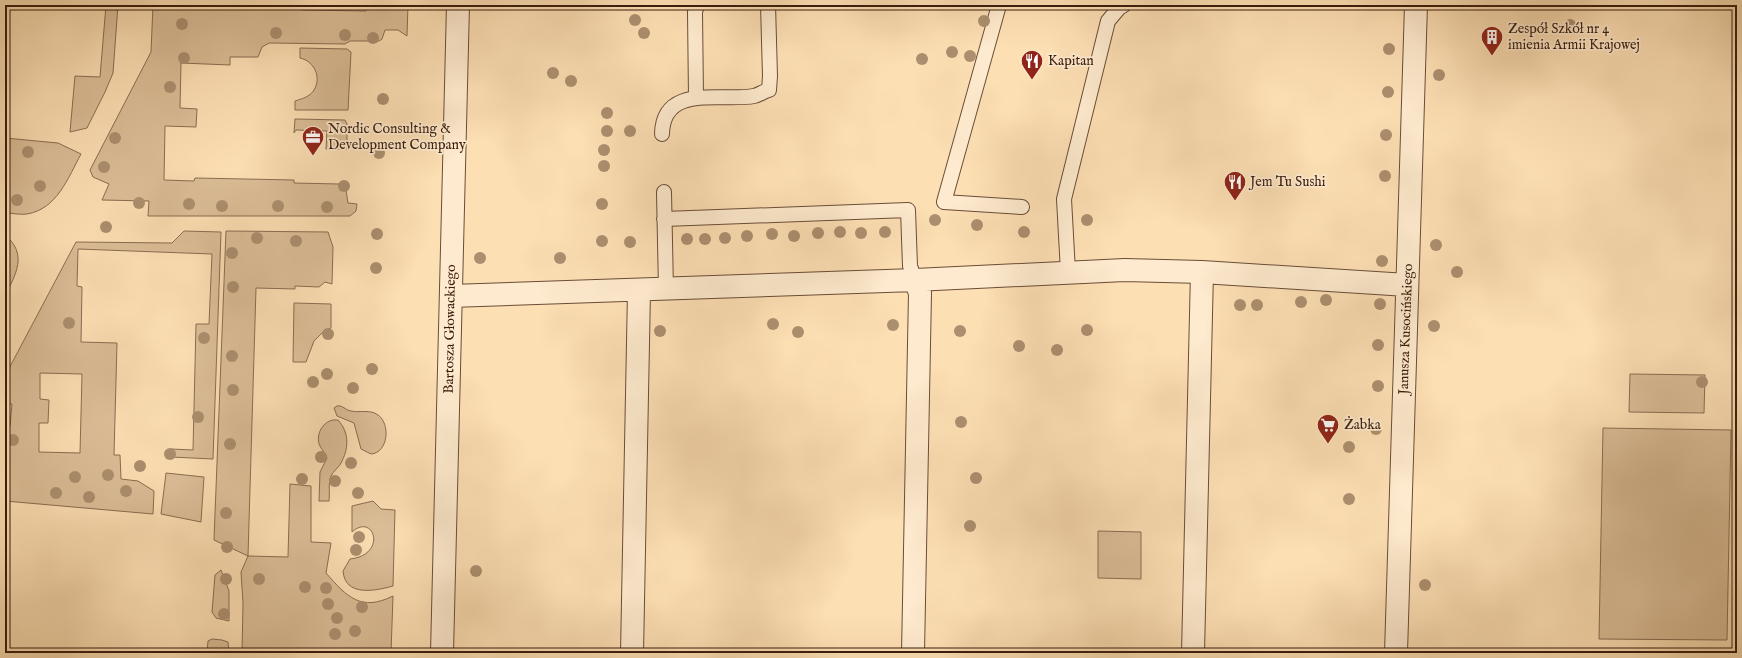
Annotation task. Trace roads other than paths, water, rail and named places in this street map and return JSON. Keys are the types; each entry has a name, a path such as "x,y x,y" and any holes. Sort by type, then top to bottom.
{"street":[{"name":"Bartosza Głowackiego","path":"442,653 458,5"},
{"name":"Janusza Kusocińskiego","path":"1396,653 1416,5"},
{"path":"451,296 666,290 1125,270 1202,272 1407,285"},
{"path":"1193,653 1202,272"},
{"path":"913,653 920,293 915,280"},
{"path":"632,653 639,291"}],"lane":[{"path":"696,98 695,12 697,5"},
{"path":"662,134 668,112 681,101 696,98 755,96 769,90 768,5"},
{"path":"999,5 944,202 1022,207"},
{"path":"1068,272 1064,199 1108,21 1118,8 1124,5"},
{"path":"664,192 666,290"},
{"path":"664,219 908,210 910,266 915,280"}],"place":[{"name":"Zespół Szkół nr 4 imienia Armii Krajowej","path":"1492,56"},
{"name":"Kapitan","path":"1032,80"},
{"name":"Nordic Consulting & Development Company","path":"313,156"},
{"name":"Jem Tu Sushi","path":"1235,202"},
{"name":"Żabka","path":"1328,444"}]}
